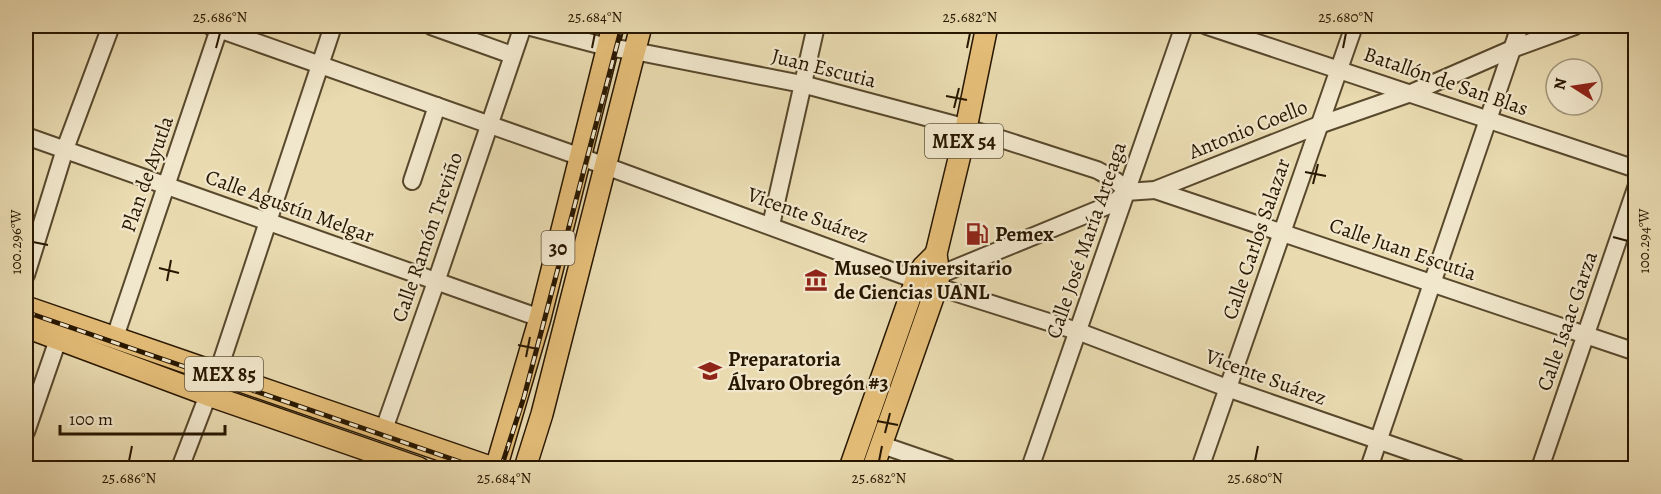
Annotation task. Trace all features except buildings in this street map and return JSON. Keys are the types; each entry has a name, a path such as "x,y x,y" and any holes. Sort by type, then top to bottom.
{"main road":[{"name":"30","path":"494,468 540,318 613,26"},
{"name":"30","path":"525,468 545,403 641,26"},
{"name":"MEX 54","path":"873,468 937,272 987,26"},
{"name":"MEX 54","path":"850,468 916,279 923,267 937,272"},
{"name":"MEX 85","path":"26,307 61,329 208,395 373,461 419,468"},
{"name":"MEX 85","path":"26,327 61,329 115,337 382,432 494,468"}],"street":[{"path":"26,275 65,149 111,26"},
{"name":"Vicente Suárez","path":"217,26 319,65 771,225 916,279 937,272 1077,331 1227,388 1458,468"},
{"name":"Plan de Ayutla","path":"115,337 167,186 217,26"},
{"path":"218,372 333,26"},
{"path":"430,26 513,56"},
{"path":"525,26 607,48 634,51"},
{"name":"Calle Ramón Treviño","path":"382,432 525,26"},
{"path":"771,225 816,26"},
{"name":"Calle José María Arteaga","path":"1030,468 1184,26"},
{"name":"Batallón de San Blas","path":"1207,26 1635,169"},
{"name":"Calle Carlos Salazar","path":"1200,468 1319,125 1341,69 1354,26"},
{"path":"1369,468 1520,26"},
{"name":"Antonio Coello","path":"937,272 1114,203 1126,192 1155,190 1319,125 1412,93 1512,49 1575,26"},
{"name":"Juan Escutia","path":"634,51 802,84 967,128"},
{"path":"412,181 437,106"},
{"path":"967,128 1097,170 1116,180 1126,192"},
{"name":"Calle Agustín Melgar","path":"26,136 540,318"},
{"name":"Calle Isaac Garza","path":"1540,468 1635,188"},
{"name":"Calle Juan Escutia","path":"1155,190 1635,352"},
{"path":"26,432 61,329"},
{"path":"180,468 208,395"},
{"path":"882,445 949,468"}],"railway":[{"path":"501,468 524,397 622,26"},
{"path":"26,312 478,468"}],"place":[{"name":"Pemex","path":"977,234"},
{"name":"Museo Universitario de Ciencias UANL","path":"816,280"},
{"name":"Preparatoria Álvaro Obregón #3","path":"710,371"}]}
